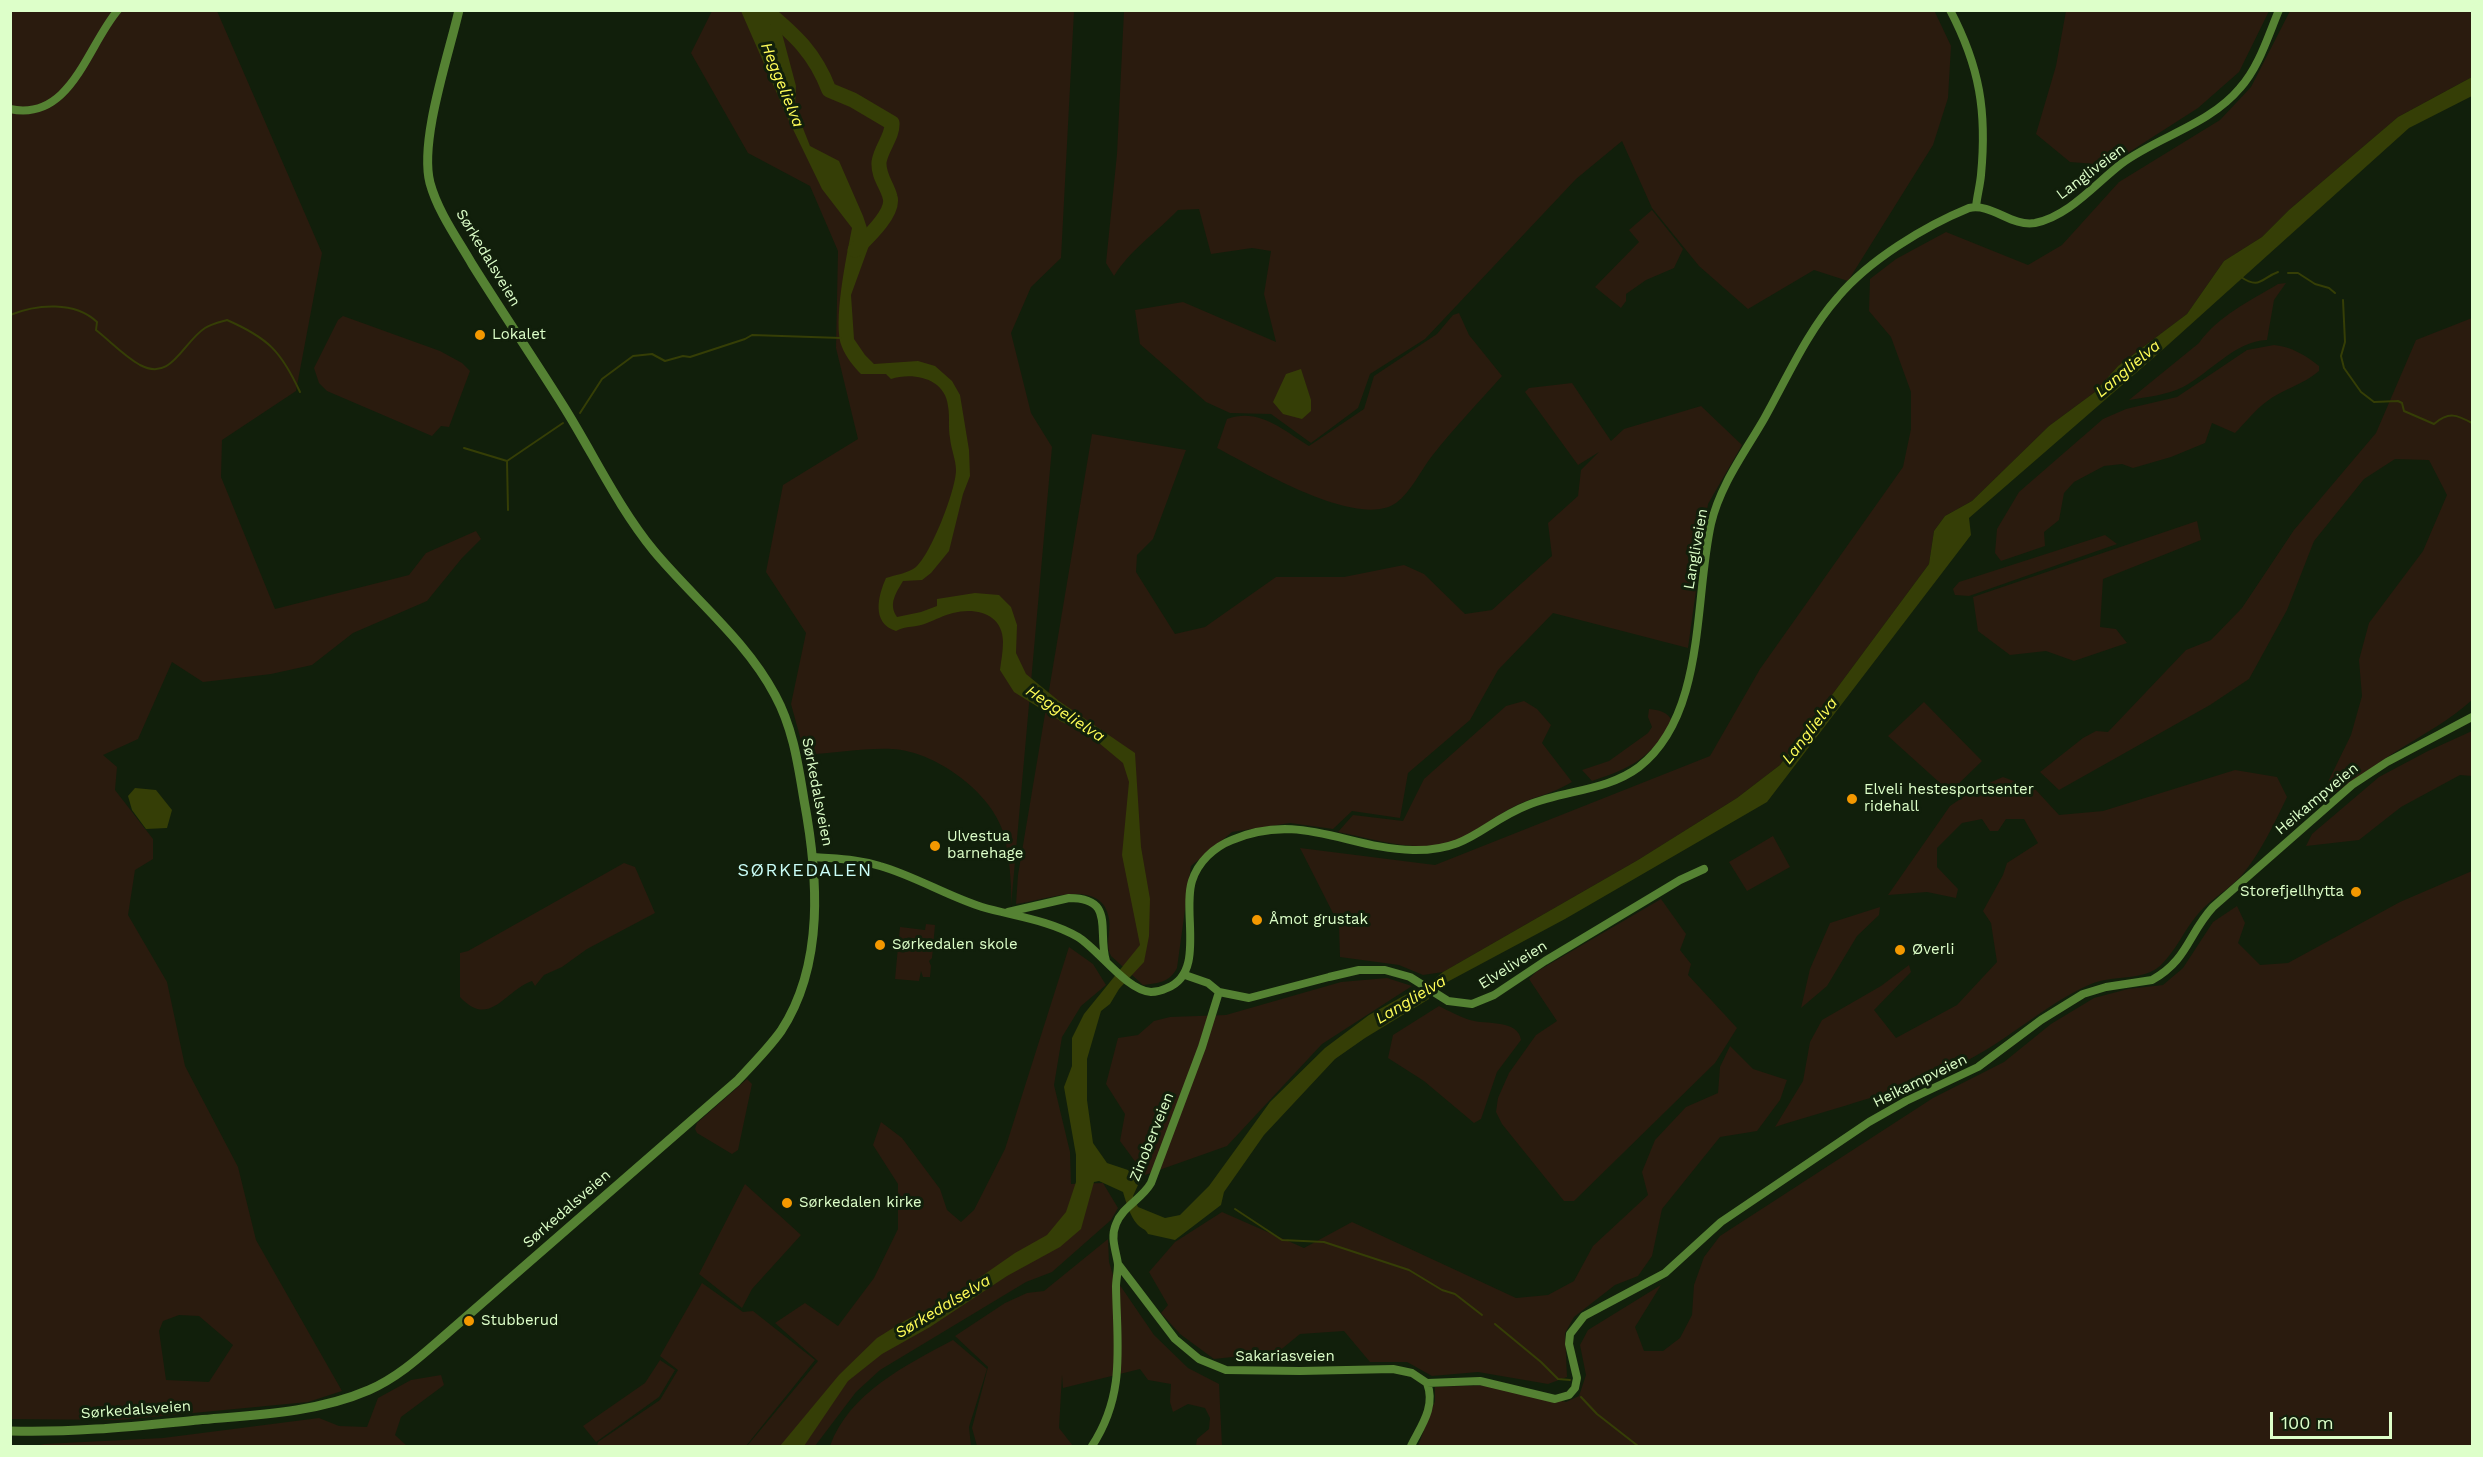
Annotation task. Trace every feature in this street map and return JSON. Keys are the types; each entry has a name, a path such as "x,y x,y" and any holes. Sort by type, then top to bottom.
{"street":[{"path":"10,109 28,111 51,103 63,95 118,10"},
{"path":"1950,10 1974,65 1980,91 1983,153 1976,207"},
{"name":"Langliveien","path":"1185,975 1189,962 1191,884 1205,858 1231,840 1266,831 1304,829 1404,850 1441,849 1464,842 1530,804 1604,785 1627,775 1654,754 1673,727 1685,693 1710,530 1719,499 1811,334 1838,296 1865,270 1924,230 1963,210 1976,207 2024,224 2040,221 2063,210 2124,162 2195,124 2234,96 2250,76 2279,10"},
{"name":"Sørkedalsveien","path":"10,1431 52,1431 140,1425 277,1412 349,1397 394,1377 448,1333 713,1102 768,1047 789,1017 805,974 813,927 814,857 793,742 780,705 749,657 657,554 629,517 568,414 459,242 435,197 428,171 429,137 459,11"},
{"name":"Heikampveien","path":"1427,1383 1480,1381 1555,1399 1569,1395 1575,1388 1577,1378 1569,1338 1575,1325 1584,1316 1665,1273 1679,1263 1721,1222 1869,1122 1906,1101 1973,1070 2041,1020 2075,999 2099,988 2152,980 2159,976 2181,957 2200,923 2213,907 2352,784 2439,733 2472,717"},
{"path":"814,857 845,858 882,866 974,904 1006,912 1075,936 1134,985 1148,992 1156,992 1172,986 1185,975 1208,983 1219,992"},
{"name":"Elveliveien","path":"1219,992 1240,998 1259,997 1322,978 1375,969 1401,974 1448,1001 1464,1004 1480,1001 1494,995 1545,961 1680,880 1704,869"},
{"path":"1006,912 1069,898 1088,900 1098,907 1102,915 1102,948 1107,962"},
{"name":"Zinoberveien","path":"1092,1446 1107,1419 1115,1392 1119,1340 1118,1264 1114,1246 1114,1231 1119,1218 1147,1190 1155,1173 1202,1047 1219,992"},
{"name":"Sakariasveien","path":"1118,1264 1175,1339 1188,1352 1220,1368 1300,1371 1401,1370 1413,1373 1427,1383"},
{"path":"1411,1446 1428,1413 1431,1396 1427,1383"}],"shaded area":[{"path":"1934,10 1951,46 1948,98 1933,145 1848,281 1814,270 1748,309 1699,266 1652,208 1622,141 1576,179 1425,339 1370,374 1358,408 1311,443 1271,414 1230,413 1206,402 1140,344 1135,310 1183,302 1276,342 1264,294 1271,251 1252,248 1211,254 1199,209 1178,210 1136,249 1114,276 1106,263 1117,154 1124,11"},
{"path":"2066,10 2269,11 2239,72 2198,108 2109,165 2070,162 2036,134 2056,66"},
{"path":"11,11 217,11 322,253 296,391 222,440 221,477 275,609 409,575 426,553 476,531 481,539 462,558 427,601 353,633 312,665 271,674 203,682 172,662 138,739 103,755 117,767 115,790 153,839 153,859 135,870 128,915 167,982 185,1066 238,1167 256,1240 342,1391 308,1402 120,1420 11,1419","holes":["179,1315 199,1316 233,1345 209,1382 166,1380 159,1331 163,1321"]},
{"path":"712,11 1074,11 1061,258 1031,287 1011,333 1031,413 1052,447 1011,906 1010,867 1002,829 985,800 958,775 942,765 908,751 860,750 805,755 791,704 806,633 766,572 783,485 858,439 836,348 838,251 810,186 748,153 691,53"},
{"path":"2290,11 2472,11 2472,77 2398,117 2289,210 2262,237 2224,261 2187,314 2118,366 2095,392 2049,426 1972,501 1945,516 1934,531 1929,564 1780,765 1737,798 1638,860 1443,972 1423,975 1399,965 1340,957 1339,925 1300,848 1435,865 1710,756 1760,669 1903,467 1911,429 1911,392 1891,337 1869,311 1870,279 1896,259 1946,232 2028,265 2062,245 2119,182 2220,120 2251,87"},
{"path":"1652,210 1683,249 1674,268 1646,280 1626,294 1626,301 1621,308 1595,287 1639,242 1629,230"},
{"path":"2286,283 2274,300 2267,340 2255,342 2233,352 2177,390 2129,400 2199,343 2225,317 2278,284"},
{"path":"1459,313 1469,335 1502,376 1440,446 1411,487 1396,503 1379,509 1357,508 1332,502 1280,481 1217,448 1227,419 1239,416 1250,416 1270,422 1309,446 1364,409 1374,376 1437,334 1453,315"},
{"path":"343,316 440,351 462,363 470,371 449,427 441,426 432,436 327,391 319,383 314,368 338,320"},
{"path":"2472,318 2472,700 2445,721 2309,807 2326,786 2351,735 2362,696 2359,660 2369,623 2423,551 2447,495 2429,460 2395,459 2364,479 2314,541 2287,610 2249,679 2210,705 2059,790 2040,772 2083,738 2096,731 2108,732 2186,650 2211,640 2242,608 2294,530 2376,433 2416,340"},
{"path":"2274,345 2303,355 2319,366 2319,371 2266,402 2235,433 2212,423 2205,443 2171,457 2133,468 2122,464 2104,466 2074,482 2064,493 2059,520 2044,532 2045,546 2001,561 1995,553 1997,529 2019,492 2103,419 2126,409 2177,397 2247,350"},
{"path":"1572,383 1611,441 1624,429 1701,406 1742,445 1708,504 1688,648 1553,613 1498,670 1470,720 1408,773 1400,818 1352,811 1333,829 1290,823 1232,832 1191,866 1177,968 1170,977 1163,981 1143,985 1111,956 1108,947 1109,919 1104,906 1095,898 1070,894 1016,904 1018,875 1092,434 1186,450 1153,539 1137,555 1136,572 1175,634 1205,627 1276,577 1344,577 1404,565 1424,574 1465,614 1492,610 1552,556 1548,523 1578,496 1581,470 1599,452 1578,465 1525,392 1529,388"},
{"path":"2197,521 2201,540 2103,579 2100,627 2116,629 2127,643 2074,661 2046,651 2010,655 1978,631 1973,597"},
{"path":"2105,535 2117,544 1969,596 1955,595 1953,589 1959,582"},
{"path":"1524,701 1537,709 1551,725 1542,743 1572,782 1517,805 1465,836 1443,844 1413,846 1338,832 1353,815 1403,821 1424,779 1506,706"},
{"path":"1924,702 1982,761 1950,792 1888,736"},
{"path":"1649,709 1663,712 1672,721 1656,745 1629,766 1592,781 1582,770 1609,761 1648,733 1652,727 1648,717"},
{"path":"2472,731 2472,776 2460,775 2401,807 2359,840 2306,846 2312,834 2379,777"},
{"path":"2235,770 2277,777 2287,797 2267,838 2249,866 2237,880 2198,914 2171,954 2160,966 2145,974 2091,984 2057,1002 1977,1055 1938,1074 1892,1091 1775,1127 1803,1081 1810,1042 1822,1020 1881,986 1909,965 1911,972 1874,1010 1896,1038 1957,1005 1997,962 1991,923 1983,911 2007,863 2038,843 2024,819 2006,819 1998,831 1990,831 1982,819 1962,823 1937,848 1937,867 1958,889 1956,898 1927,892 1888,895 1950,806 1975,789 2003,777 2035,789 2059,815 2103,811"},
{"path":"1773,836 1790,867 1747,891 1729,862"},
{"path":"624,863 635,867 655,913 544,975 535,986 532,981 522,986 489,1009 471,1006 460,997 460,953 468,951"},
{"path":"2472,871 2472,1446 1418,1446 1435,1401 1435,1387 1490,1385 1566,1402 1579,1396 1586,1375 1580,1345 1588,1330 1661,1285 1635,1327 1644,1351 1663,1351 1680,1338 1692,1315 1694,1285 1704,1257 1720,1236 1933,1098 2004,1062 2051,1024 2094,998 2128,989 2163,985 2183,968 2213,922 2237,906 2245,923 2238,943 2260,965 2288,963 2400,902"},
{"path":"1661,899 1686,934 1680,950 1691,964 1688,975 1737,1028 1715,1063 1574,1201 1564,1201 1502,1124 1496,1112 1498,1098 1509,1073 1536,1035 1557,1021 1529,979 1536,972"},
{"path":"1880,907 1879,915 1857,936 1827,986 1801,1008 1810,969 1830,923"},
{"path":"926,924 935,925 932,958 929,961 930,977 923,977 921,971 919,981 895,979 900,927 925,930"},
{"path":"1069,947 1093,964 1106,985 1081,1006 1062,1037 1054,1085 1070,1152 1071,1184 1103,1183 1118,1208 1111,1220 1052,1272 1026,1282 880,1370 856,1392 815,1446 747,1446 818,1361 775,1323 805,1303 838,1326 874,1278 898,1229 898,1184 873,1145 881,1122 902,1138 940,1189 947,1210 961,1222 974,1210 1005,1149"},
{"path":"1387,978 1412,986 1322,1044 1227,1146 1145,1175 1120,1141 1125,1114 1106,1084 1118,1038 1138,1035 1154,1021 1170,1017 1226,1015 1341,982"},
{"path":"1439,1006 1458,1016 1508,1026 1519,1033 1521,1040 1497,1072 1481,1119 1474,1123 1424,1081 1388,1058 1393,1035"},
{"path":"1730,1046 1753,1069 1787,1080 1780,1100 1757,1131 1720,1137 1662,1209 1652,1256 1638,1276 1615,1285 1574,1317 1565,1333 1567,1377 1548,1384 1478,1372 1432,1376 1407,1362 1370,1362 1344,1331 1300,1334 1278,1352 1214,1359 1180,1334 1161,1313 1168,1305 1149,1272 1175,1242 1222,1212 1304,1248 1352,1222 1516,1298 1548,1295 1574,1281 1593,1246 1648,1195 1642,1172 1655,1140 1686,1107 1718,1093 1720,1067"},
{"path":"747,1079 752,1084 738,1150 732,1154 697,1133 695,1129 697,1123"},
{"path":"745,1184 801,1235 752,1289 742,1308 699,1274"},
{"path":"1108,1239 1109,1262 1113,1275 1154,1335 1188,1368 1219,1384 1222,1446 1196,1446 1197,1439 1209,1429 1210,1418 1205,1408 1188,1404 1173,1412 1170,1402 1171,1384 1148,1380 1140,1369 1063,1388 1062,1375 1059,1428 1073,1446 977,1446 972,1428 988,1367 955,1336 1005,1303 1027,1293 1044,1291"},
{"path":"702,1283 743,1312 753,1311 815,1360 746,1446 597,1446 598,1442 660,1400 678,1370 660,1356"},
{"path":"953,1340 987,1369 969,1427 971,1446 830,1446 839,1427 851,1411 881,1382"},
{"path":"660,1360 675,1370 659,1397 596,1442 583,1426 645,1383"},
{"path":"441,1375 444,1385 401,1417 395,1435 407,1446 36,1446 163,1438 319,1418 339,1426 367,1427 378,1398 411,1380"}],"water":[{"path":"741,11 776,11 796,86 795,108 810,146 839,161 863,216 871,240 851,295 854,339 874,364 918,361 935,366 952,381 960,395 969,450 970,476 963,494 949,551 931,573 922,580 903,581 894,599 894,612 897,617 921,612 937,606 937,599 975,593 999,595 1011,607 1017,625 1016,653 1026,674 1059,701 1135,753 1141,847 1150,899 1149,936 1144,962 1119,989 1110,1004 1101,1011 1087,1059 1087,1100 1093,1143 1107,1163 1128,1170 1138,1185 1133,1196 1138,1207 1165,1218 1180,1215 1209,1186 1270,1102 1325,1048 1369,1015 1416,989 1420,991 1443,972 1638,860 1737,798 1780,765 1929,564 1934,531 1945,516 1972,501 2049,426 2095,392 2118,366 2187,314 2224,261 2262,237 2289,210 2398,117 2472,77 2472,96 2409,128 2159,353 1969,518 1971,535 1767,802 1565,919 1436,988 1428,995 1429,999 1335,1059 1264,1135 1224,1192 1221,1205 1175,1240 1148,1234 1132,1217 1123,1192 1099,1181 1094,1182 1081,1229 1060,1247 1007,1276 930,1327 882,1354 848,1381 804,1446 780,1446 839,1375 877,1338 906,1320 946,1301 1015,1253 1047,1235 1066,1212 1076,1182 1076,1155 1064,1087 1072,1066 1072,1038 1084,1014 1140,945 1122,855 1129,782 1123,763 1087,733 1062,722 1014,692 1000,670 1002,632 993,619 987,615 962,611 923,625 896,631 883,622 880,615 879,601 886,578 913,569 922,560 935,536 952,492 956,470 949,434 946,397 941,389 927,379 909,376 891,379 886,374 861,374 844,351 839,336 839,306 852,228 822,189 789,121"},
{"path":"1301,369 1311,400 1311,411 1302,419 1283,414 1273,402 1286,374"},
{"path":"135,788 156,790 172,810 167,828 146,829 132,810 128,796"}],"waterway":[{"name":"Heggelielva","path":"765,10 786,28 811,55 829,90 853,100 892,123 891,133 879,162 880,172 890,197 888,211 878,226 855,250"},
{"path":"2241,277 2257,283 2278,272"},
{"path":"2288,273 2298,273 2335,293"},
{"path":"2343,300 2345,342 2341,356 2344,368 2361,392 2374,402 2398,401 2402,403 2404,411 2434,424 2449,416 2462,418 2472,423"},
{"path":"10,315 32,308 55,306 78,310 97,322 96,330 123,353 140,365 151,369 169,365 205,328 227,320 253,333 272,347 286,366 300,392"},
{"path":"580,413 602,379 633,356 652,354 665,361 683,356 690,357 752,335 841,338"},
{"path":"508,510 507,461 563,423"},
{"path":"464,448 507,461"},
{"path":"1235,1209 1282,1240 1324,1242 1409,1270 1442,1290 1455,1294 1482,1315"},
{"path":"1495,1324 1558,1379 1570,1380"},
{"path":"1581,1397 1597,1414 1638,1446"}],"place":[{"name":"Lokalet","path":"480,335"},
{"name":"Elveli hestesportsenter ridehall","path":"1852,799"},
{"name":"Ulvestua barnehage","path":"935,846"},
{"name":"Storefjellhytta","path":"2356,892"},
{"name":"Åmot grustak","path":"1257,920"},
{"name":"Sørkedalen skole","path":"880,945"},
{"name":"Øverli","path":"1900,950"},
{"name":"Sørkedalen kirke","path":"787,1203"},
{"name":"Stubberud","path":"469,1321"}],"district":[{"name":"SØRKEDALEN","path":"805,871"}],"water label":[{"name":"Langlielva","path":"2128,369"},
{"name":"Langlielva","path":"1810,731"},
{"name":"Langlielva","path":"1411,1000"},
{"name":"Sørkedalselva","path":"943,1307"}]}
